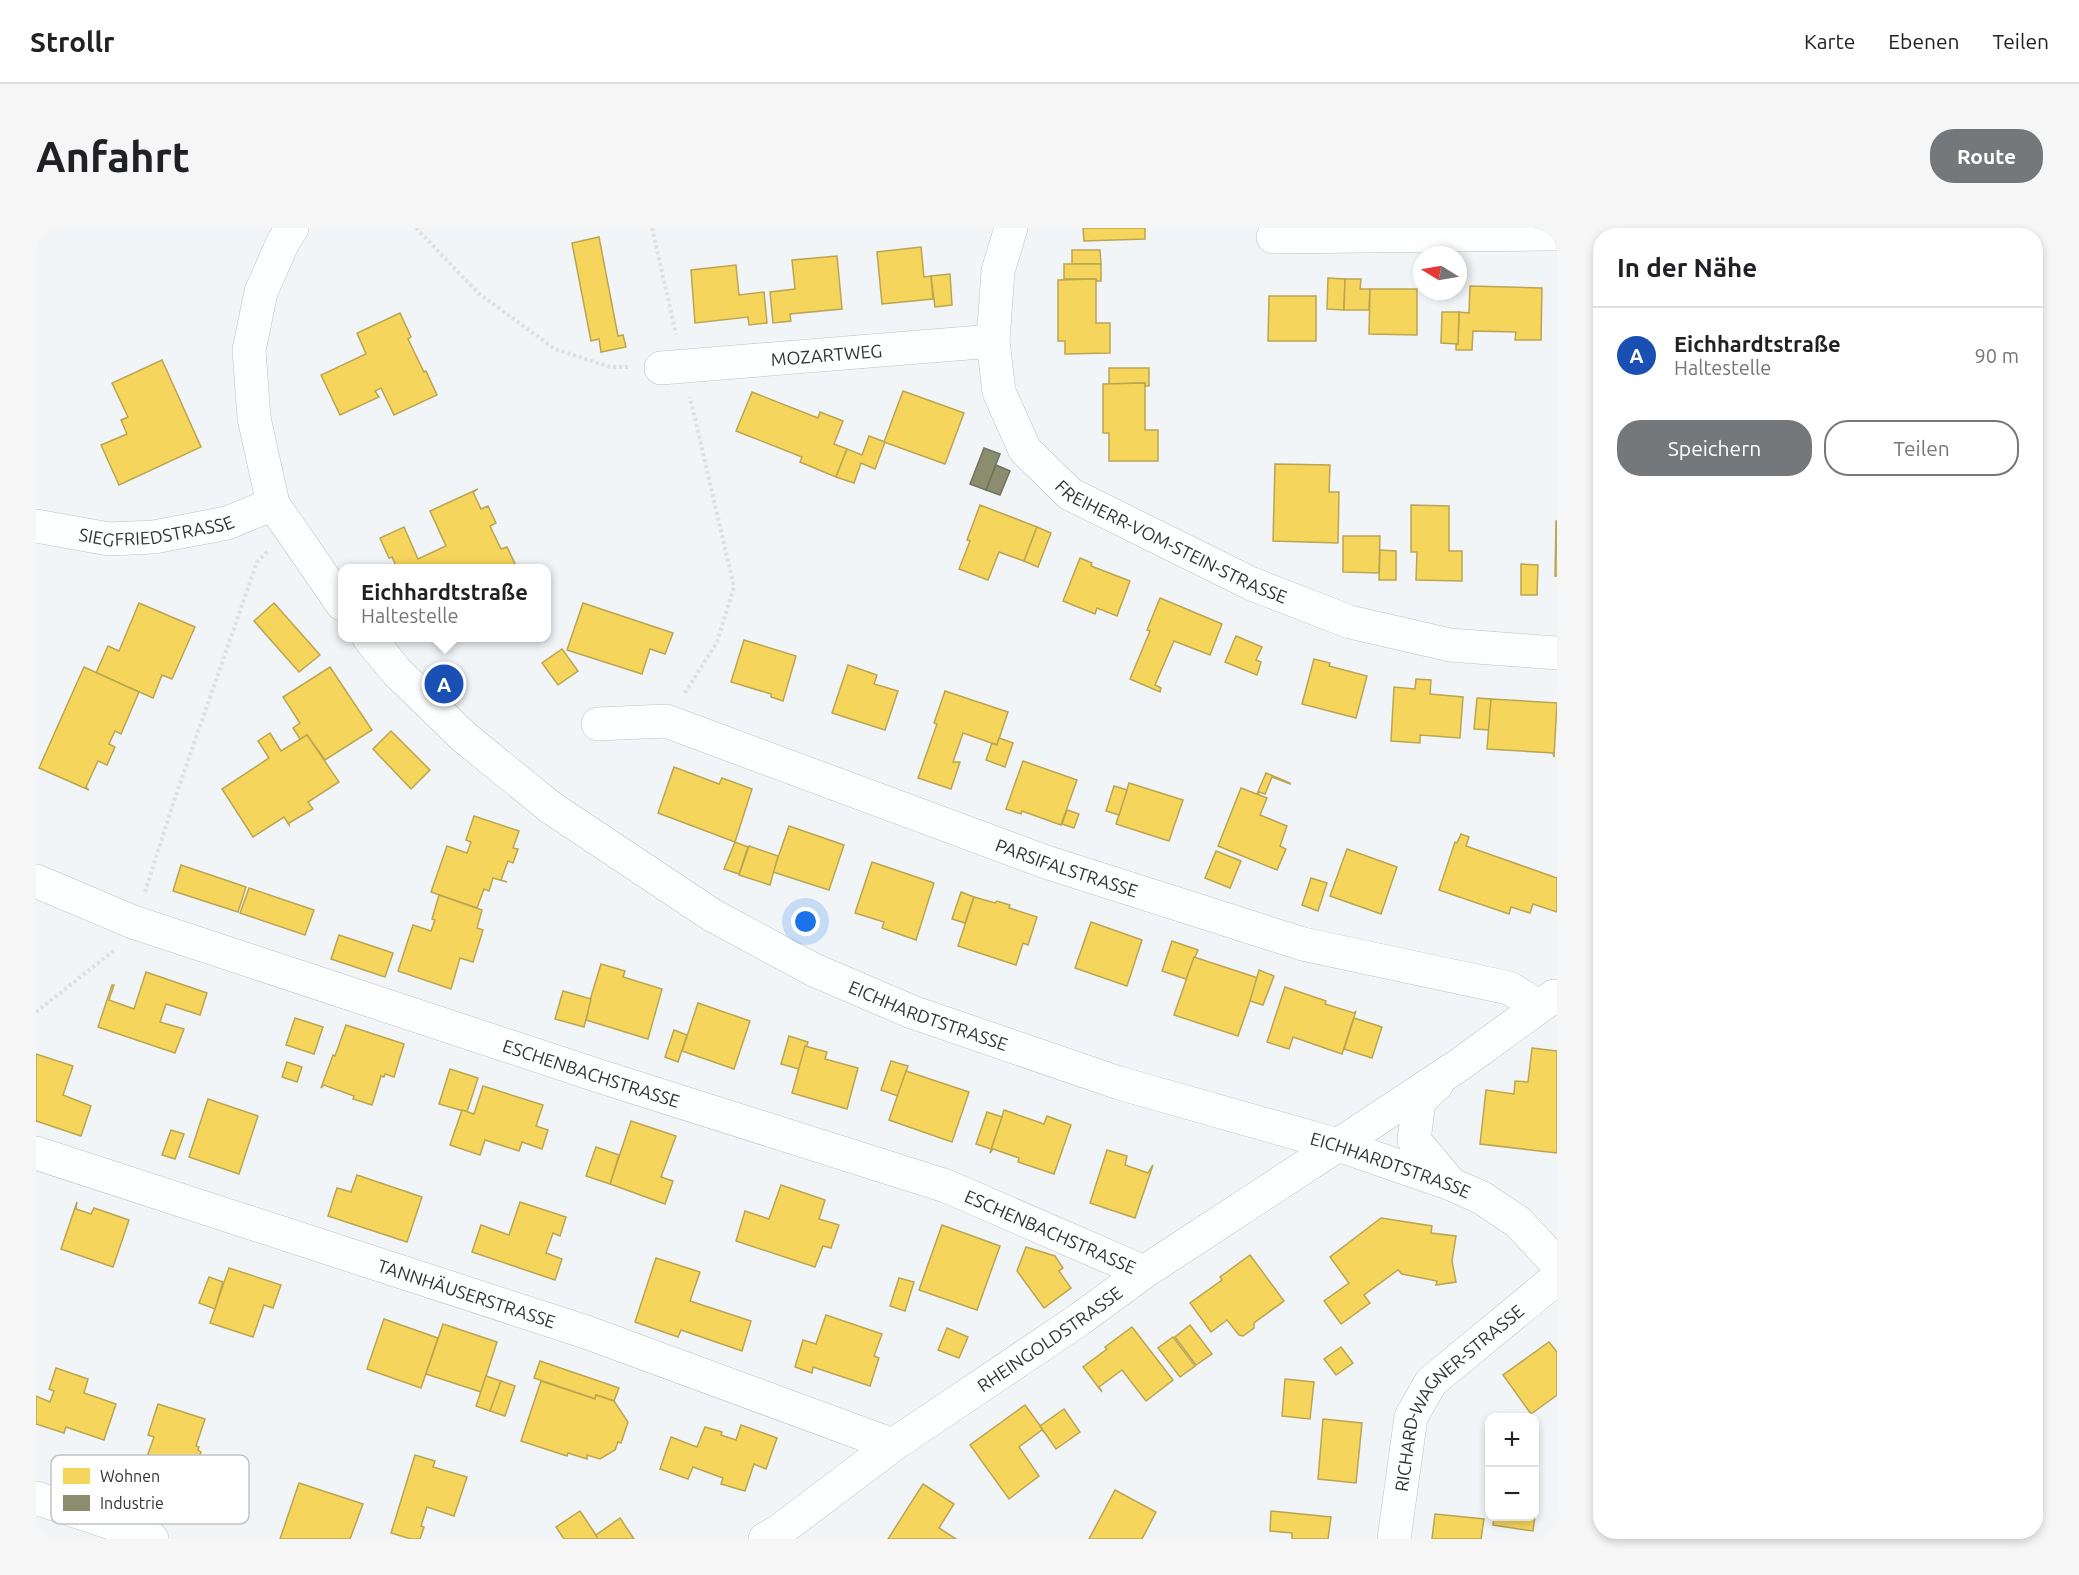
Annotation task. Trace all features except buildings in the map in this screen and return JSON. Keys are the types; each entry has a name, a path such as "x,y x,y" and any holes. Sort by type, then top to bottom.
{"street":[{"path":"292,228 283,242 261,292 249,350 254,418 281,516 338,598"},
{"name":"FREIHERR-VOM-STEIN-STRASSE","path":"1011,228 998,271 993,340 999,392 1026,450 1070,494 1252,584 1350,622 1450,645 1557,653"},
{"path":"1273,237 1557,234"},
{"name":"MOZARTWEG","path":"672,367 993,340"},
{"name":"SIEGFRIEDSTRASSE","path":"36,526 109,539 154,537 227,523 281,516"},
{"name":"EICHHARDTSTRASSE","path":"372,642 398,672 464,737 550,807 712,915 814,970 912,1012 1119,1083 1338,1145 1451,1184 1482,1198 1518,1221 1557,1264"},
{"name":"PARSIFALSTRASSE","path":"598,724 666,721 1046,862 1303,944 1509,988 1548,1000"},
{"name":"ESCHENBACHSTRASSE","path":"36,881 133,922 598,1076 946,1186 1144,1272"},
{"path":"1451,1184 1414,1140 1419,1101 1459,1065 1548,1000"},
{"name":"RHEINGOLDSTRASSE","path":"775,1536 893,1445 1144,1272 1459,1065"},
{"name":"TANNHÄUSERSTRASSE","path":"36,1153 586,1332 893,1445"},
{"name":"RICHARD-WAGNER-STRASSE","path":"1394,1539 1411,1418 1431,1382 1557,1278"},
{"path":"36,1498 51,1503"},
{"path":"114,1524 152,1539"}],"path":[{"path":"416,228 478,293 555,349 610,367 672,367"},
{"path":"652,228 672,367 734,587 717,642 666,721"},
{"path":"36,1012 117,948 133,922 145,894 174,801 257,562 281,516"}],"place":[{"name":"Eichhardtstraße","path":"444,684"}]}
